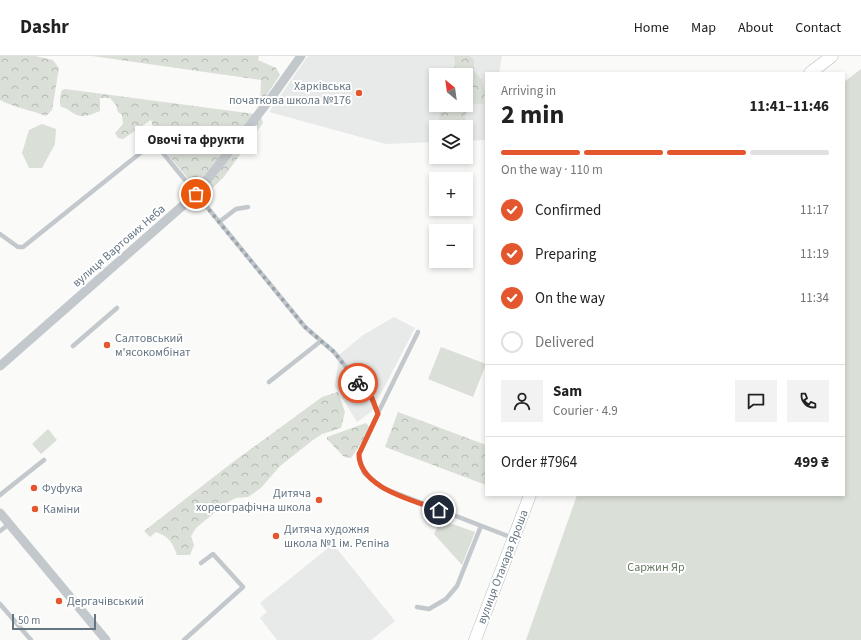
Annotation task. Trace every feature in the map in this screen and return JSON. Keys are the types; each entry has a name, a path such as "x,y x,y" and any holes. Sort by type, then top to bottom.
{"street":[{"name":"вулиця Вартових Неба","path":"0,366 196,194 271,98 301,56"},
{"path":"811,72 832,56"},
{"name":"вулиця Отакара Яроша","path":"475,640 530,496"},
{"path":"0,513 106,640"}],"lane":[{"path":"0,234 18,248 23,247 154,142 305,327 334,352 372,398 378,414"},
{"path":"219,222 236,209 248,207"},
{"path":"73,346 117,308"},
{"path":"418,332 359,454 359,459 364,473 383,488 513,538"},
{"path":"269,382 321,341"},
{"path":"0,495 44,460"},
{"path":"0,531 9,524"},
{"path":"417,607 429,609 446,599 457,586 481,526"},
{"path":"184,640 243,587 213,554 201,563"},
{"path":"1,606 31,640"}],"shaded area":[{"name":"Харківська початкова школа №176","path":"308,56 502,56 499,72 485,72 485,140 473,141 473,120 429,120 429,142 386,144 269,112"},
{"path":"394,317 415,328 372,411 357,422 335,386 339,355 363,335"},
{"path":"333,544 395,621 371,640 277,640 260,618 267,612 260,603"}],"green space":[{"path":"0,56 35,56 53,60 59,68 52,110 46,116 0,100"},
{"path":"92,56 259,56 258,60 276,68 280,75 260,105 261,80"},
{"path":"454,56 469,56 474,60 474,71 482,80 485,93 483,104 473,103 473,68 453,68 455,63"},
{"name":"Саржин Яр","path":"861,69 861,640 526,640 577,496 845,496 845,81"},
{"path":"65,89 255,114 261,116 263,123 223,178 207,193 201,194 159,144 151,120 123,139 118,138 115,133 123,124 122,115 118,112 116,105 110,98 100,98 100,111 90,115 80,116 61,107 61,94 62,90"},
{"path":"466,112 465,120 439,120 440,113"},
{"path":"42,124 56,129 55,144 42,168 29,168 22,153 29,130"},
{"path":"441,347 485,364 473,397 428,379"},
{"path":"338,392 345,412 341,428 322,434 313,440 280,466 261,488 248,497 236,498 226,503 196,528 191,536 194,545 190,555 177,555 174,547 167,538 156,532 150,537 144,531 233,462 322,397"},
{"path":"398,412 485,445 485,485 385,447"},
{"path":"366,423 371,429 351,458 344,457 327,439 327,437"},
{"path":"48,429 57,440 41,454 32,444"},
{"path":"441,520 475,532 462,565 434,534"}],"way so far":[{"path":"196,194 305,327 334,352 358,383"}],"place":[{"name":"Харківська початкова школа №176","path":"359,93"},
{"name":"Овочі та фрукти","path":"196,194"},
{"name":"Салтовський м'ясокомбінат","path":"107,345"},
{"name":"Фуфука","path":"34,488"},
{"name":"Дитяча хореографічна школа","path":"319,500"},
{"name":"Каміни","path":"35,509"},
{"name":"Дитяча художня школа №1 ім. Рєпіна","path":"276,536"},
{"name":"Дергачівський","path":"59,601"}],"route":[{"path":"358,383 372,398 378,414 373,428 359,454 359,459 364,473 383,488 439,510"}]}
